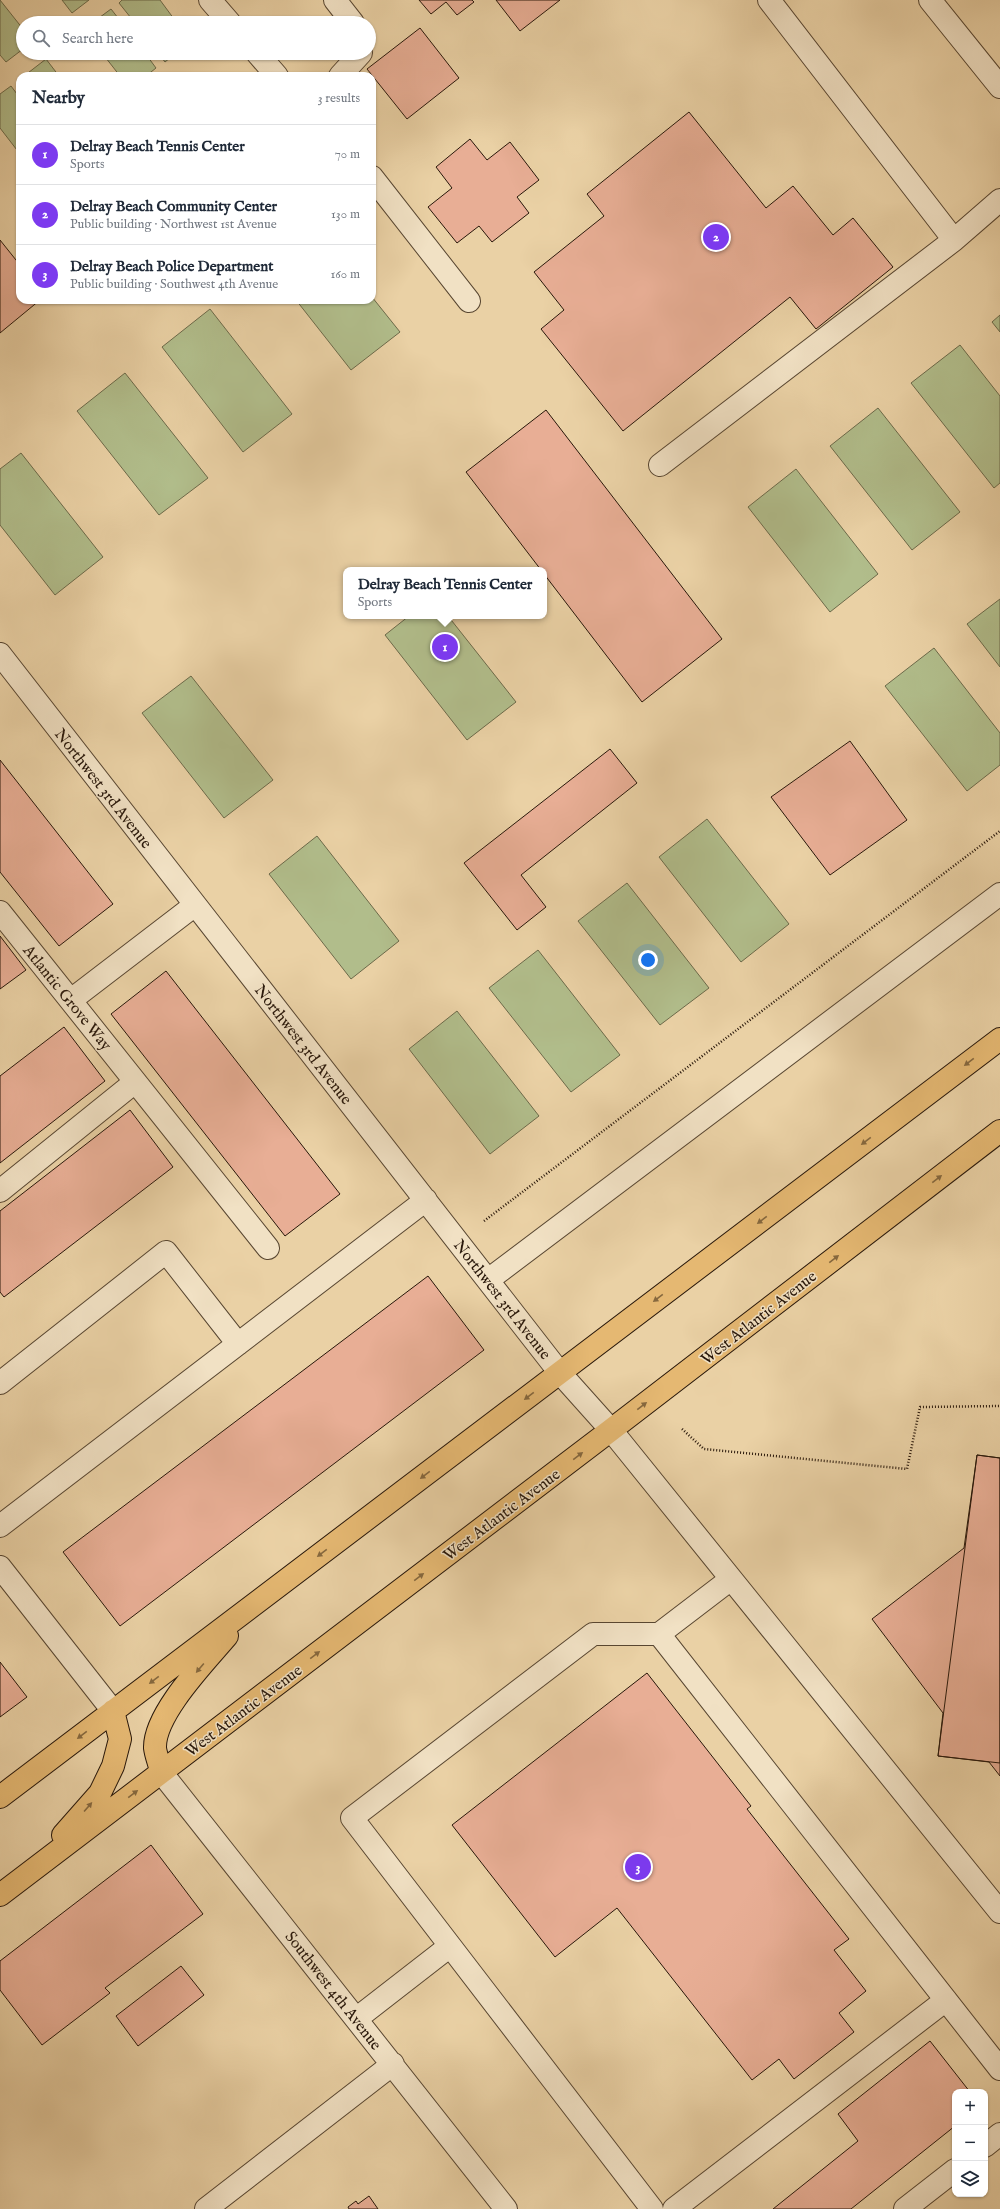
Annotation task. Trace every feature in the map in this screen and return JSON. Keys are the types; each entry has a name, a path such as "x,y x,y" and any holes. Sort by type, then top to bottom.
{"main road":[{"path":"0,1797 1000,1039"},
{"name":"West Atlantic Avenue","path":"0,1895 611,1430 1000,1131"},
{"path":"161,1772 155,1748 160,1728 176,1697 252,1606"},
{"path":"35,1868 100,1793 113,1766 120,1739 113,1711"}],"street":[{"path":"210,0 224,16"},
{"path":"335,0 348,16"},
{"path":"769,0 954,240"},
{"path":"930,0 998,82"},
{"path":"262,60 273,72"},
{"path":"344,72 355,60"},
{"path":"376,182 469,300"},
{"path":"660,465 954,240 1000,200"},
{"name":"Northwest 3rd Avenue","path":"0,654 560,1373 611,1430 1000,1912"},
{"path":"488,1280 1000,894"},
{"path":"71,1000 195,905"},
{"name":"Atlantic Grove Way","path":"0,912 268,1248"},
{"path":"0,1191 135,1082"},
{"path":"0,1526 426,1200"},
{"path":"0,1383 166,1252 238,1344"},
{"path":"0,1567 113,1711"},
{"path":"652,2209 352,1818 593,1634 660,1634 732,1579"},
{"path":"660,1634 1000,2069"},
{"name":"Southwest 4th Avenue","path":"161,1772 506,2209"},
{"path":"356,2019 450,1946"},
{"path":"674,2209 946,2000"},
{"path":"206,2209 392,2064"},
{"path":"988,2144 1000,2134"},
{"path":"905,2209 952,2172"}],"path":[{"path":"484,1222 1000,831"},
{"path":"682,1429 704,1449 907,1469 920,1407 1000,1406"}],"green space":[{"path":"0,0 16,20 16,54 6,62 0,55"},
{"path":"62,0 89,0 72,13"},
{"path":"122,0 160,0 172,16 129,16 119,3"},
{"path":"111,9 116,16 102,16"},
{"path":"47,60 56,72 29,72"},
{"path":"107,60 150,60 156,68 151,72 117,72"},
{"path":"11,86 16,93 16,149 0,128 0,94"},
{"path":"376,302 400,332 351,370 299,304 376,304"},
{"path":"210,309 292,414 243,452 162,347"},
{"path":"1000,315 1000,332 992,322"},
{"path":"960,345 1000,396 1000,483 994,488 911,383"},
{"path":"125,373 208,478 159,515 77,411"},
{"path":"878,408 960,512 912,550 830,446"},
{"path":"21,453 103,557 55,595 0,525 0,469"},
{"path":"796,469 878,574 830,612 748,507"},
{"path":"1000,599 1000,667 967,624"},
{"path":"405,619 450,619 516,702 467,740 385,635"},
{"path":"934,648 1000,733 1000,765 967,791 885,686"},
{"path":"191,676 273,780 224,818 142,713"},
{"path":"707,819 789,924 741,962 659,857"},
{"path":"317,836 399,941 351,979 269,874"},
{"path":"627,883 709,988 660,1025 578,921"},
{"path":"538,950 620,1055 571,1092 489,988"},
{"path":"457,1011 539,1116 490,1154 409,1049"}],"building":[{"path":"419,0 472,0 474,2 457,15 446,2 431,14"},
{"path":"496,0 560,0 520,31"},
{"path":"420,28 459,78 407,119 376,80 376,72 369,72 367,69"},
{"path":"689,112 766,208 793,186 833,235 853,218 893,267 816,329 790,297 623,431 541,329 564,310 534,272 604,216 587,194"},
{"path":"470,139 487,160 510,142 539,180 517,197 529,213 492,242 479,226 457,243 428,207 452,188 436,167"},
{"path":"0,240 16,260 16,304 35,304 0,333"},
{"path":"546,410 722,639 642,702 547,578 547,567 539,567 466,472"},
{"path":"850,741 907,820 830,875 771,797"},
{"path":"610,749 637,783 521,875 546,907 517,930 464,863"},
{"path":"0,760 113,904 59,946 0,872"},
{"path":"0,936 26,970 0,989"},
{"path":"166,971 340,1194 285,1236 111,1014"},
{"path":"64,1027 105,1081 0,1163 0,1076"},
{"path":"130,1110 173,1167 4,1297 0,1292 0,1211"},
{"path":"428,1276 484,1350 120,1626 63,1552"},
{"path":"977,1455 1000,1458 1000,1763 938,1756"},
{"path":"977,1455 1000,1458 1000,1776 989,1762 938,1756 943,1713 872,1619 964,1548"},
{"path":"0,1662 27,1697 0,1717"},
{"path":"647,1673 751,1806 747,1809 849,1939 834,1950 866,1991 839,2013 854,2032 794,2079 779,2059 752,2080 617,1908 555,1957 452,1825"},
{"path":"151,1845 203,1914 105,1988 110,1993 42,2045 0,1990 0,1961"},
{"path":"181,1966 204,1995 138,2046 116,2016"},
{"path":"930,2041 968,2089 952,2089 952,2128 851,2209 773,2209 858,2141 838,2114"},
{"path":"369,2196 378,2209 349,2209 348,2207 356,2201 358,2204"}],"place":[{"name":"Delray Beach Community Center","path":"716,237"},
{"name":"Delray Beach Tennis Center","path":"445,647"},
{"name":"Delray Beach Police Department","path":"638,1867"}]}
